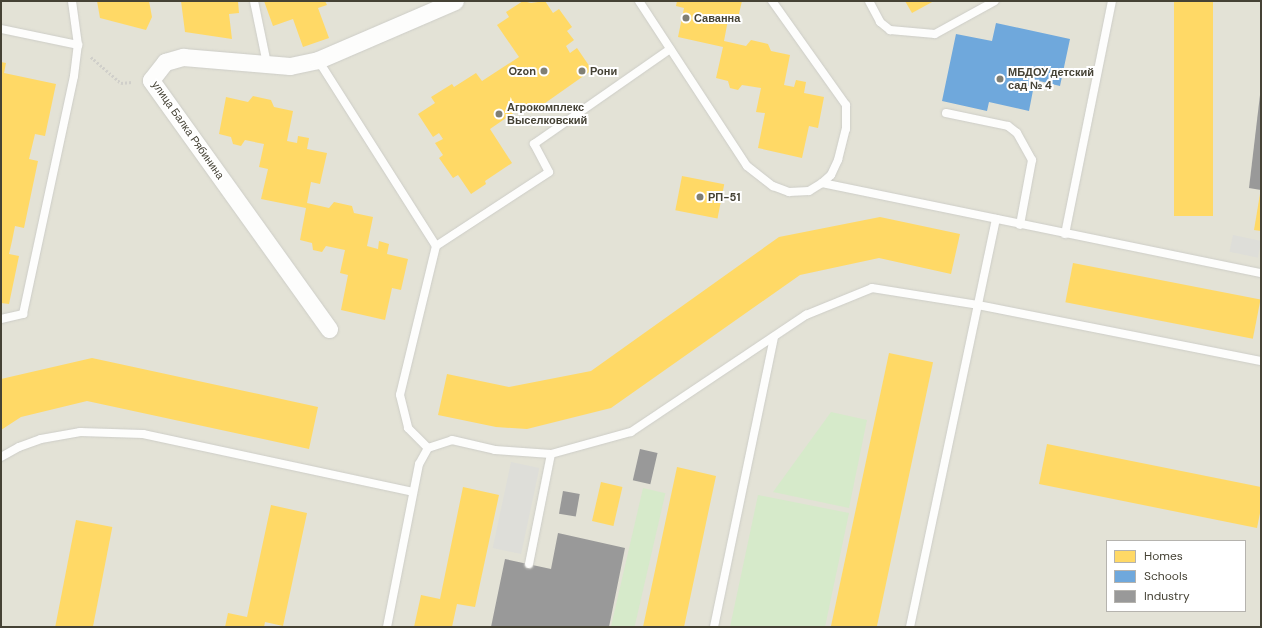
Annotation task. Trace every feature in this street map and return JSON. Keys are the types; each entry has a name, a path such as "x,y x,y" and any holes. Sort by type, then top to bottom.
{"street":[{"name":"улица Балка Рябинина","path":"330,328 151,80 165,62 183,57 290,66 318,60 454,1"}],"lane":[{"path":"1,319 23,314 74,76 78,45 72,1"},
{"path":"254,1 267,64"},
{"path":"639,1 747,166 773,186 789,192 810,191 831,175 838,160 846,129 846,105 772,1"},
{"path":"869,1 880,22 890,30 935,34 995,1"},
{"path":"1065,234 1112,1"},
{"path":"1,29 78,45"},
{"path":"428,448 408,428 400,395 436,246 549,172 534,144 670,49"},
{"path":"318,60 436,246"},
{"path":"946,113 1008,126 1017,133 1032,160 1020,224"},
{"path":"822,183 1065,234 1261,272"},
{"path":"910,627 996,220"},
{"path":"387,627 419,464 428,448 452,440 494,450 551,454 631,432 806,315 872,288 978,305 1261,361"},
{"path":"714,627 774,337"},
{"path":"1,457 19,447 40,439 80,432 143,434 413,492"},
{"path":"529,564 551,454"}],"path":[{"path":"78,45 121,83"}],"shaded area":[{"path":"1,1 1261,1 1261,627 1,627"},
{"path":"1233,235 1261,241 1258,258 1229,252"},
{"path":"511,462 539,468 521,554 493,548"}],"green space":[{"path":"831,412 867,420 849,508 773,492"},
{"path":"643,488 665,493 635,627 611,626"},
{"path":"758,495 849,513 825,627 730,627"}],"building: Homes":[{"path":"97,1 149,1 152,17 146,30 100,18"},
{"path":"181,1 238,1 239,13 229,14 232,39 185,32"},
{"path":"264,1 325,1 327,5 318,8 329,38 303,47 293,19 273,26"},
{"path":"523,1 531,3 545,1 553,13 559,9 572,27 567,31 574,40 566,46 570,53 577,48 592,70 531,113 525,105 490,129 512,163 485,181 486,184 471,194 458,175 453,178 439,158 443,155 435,143 443,139 439,133 433,137 418,114 435,103 431,97 452,84 454,87 476,73 482,81 519,57 497,25 509,17 506,12"},
{"path":"677,1 742,1 737,22 728,20 724,41 746,46 751,40 768,44 771,51 790,55 784,85 794,87 796,80 806,82 804,93 824,97 818,128 809,126 802,158 758,148 765,113 756,112 761,88 742,85 738,90 730,88 728,81 716,78 723,47 678,37 684,8 676,6"},
{"path":"905,1 934,1 912,13"},
{"path":"1174,1 1213,1 1213,216 1174,216"},
{"path":"1,62 6,63 4,73 56,84 45,136 35,134 29,159 38,161 24,228 15,226 9,254 19,256 9,304 1,303"},
{"path":"253,96 271,100 274,107 293,111 287,141 297,143 298,136 309,138 307,149 327,153 320,184 311,182 307,203 329,208 334,202 352,206 354,213 373,217 367,246 378,249 379,241 389,244 387,254 408,259 401,290 392,288 385,320 341,310 348,275 340,273 345,250 326,246 322,252 313,250 312,243 300,240 306,208 261,199 268,169 259,167 264,144 245,140 241,146 233,144 231,137 219,134 226,97 248,102"},
{"name":"РП-51","path":"682,176 724,184 718,219 675,210"},
{"path":"1261,194 1261,231 1254,230"},
{"path":"880,217 960,234 951,274 879,258 800,275 611,408 527,429 496,427 438,415 447,374 509,387 591,371 779,237"},
{"path":"1073,263 1260,299 1253,339 1065,302"},
{"path":"889,353 933,362 877,627 831,627"},
{"path":"92,358 318,407 309,449 87,401 21,417 1,430 1,379"},
{"path":"1047,444 1261,487 1261,508 1257,528 1039,484"},
{"path":"677,467 716,476 684,627 643,627"},
{"path":"601,482 622,487 613,526 592,521"},
{"path":"463,487 499,495 475,607 457,604 452,627 414,627 421,595 440,599"},
{"path":"271,505 307,513 283,626 265,622 264,627 225,627 228,613 247,617"},
{"path":"76,520 112,527 93,627 55,627"}],"building: Schools":[{"path":"996,23 1070,39 1060,86 1035,80 1029,111 989,102 987,111 942,101 956,34 992,41"}],"building: Industry":[{"path":"1261,95 1261,190 1249,188"},
{"path":"640,449 658,453 650,484 633,480"},
{"path":"563,491 580,494 576,517 559,514"},
{"path":"558,533 625,548 609,627 491,627 505,559 551,569"}],"place":[{"name":"Саванна","path":"686,18"},
{"name":"Ozon","path":"544,71"},
{"name":"Рони","path":"582,71"},
{"name":"МБДОУ детский сад № 4","path":"1000,79"},
{"name":"Агрокомплекс Выселковский","path":"499,114"},
{"name":"РП-51","path":"700,197"}]}
